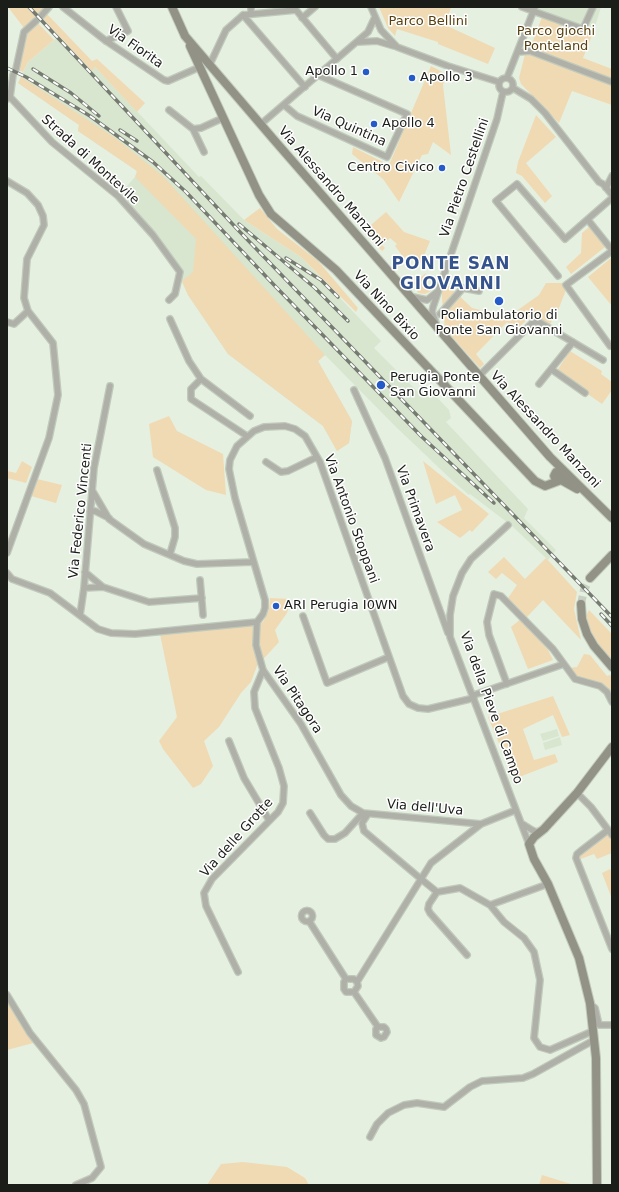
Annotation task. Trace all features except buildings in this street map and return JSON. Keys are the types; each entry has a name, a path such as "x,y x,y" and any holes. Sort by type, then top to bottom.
{"main road":[{"name":"Via Nino Bixio","path":"172,7 185,36 205,68 223,118 259,195 271,214 336,270 535,481 545,486 560,476"},
{"name":"Via Alessandro Manzoni","path":"205,68 261,124 550,457 612,518"},
{"path":"550,457 560,476 576,483"},
{"name":"Via Alessandro Manzoni","path":"560,476 575,488 612,524"},
{"path":"590,578 612,555"},
{"path":"581,604 582,619 587,634 594,646 612,667"},
{"path":"529,844 608,758 612,747"},
{"name":"Via della Pieve di Campo","path":"529,844 534,859 548,884 579,958 590,1003 594,1040 597,1185"}],"street":[{"path":"41,16 49,7"},
{"name":"Via Fiorita","path":"63,7 106,42 164,80 168,81 205,68"},
{"path":"106,42 128,31 116,7"},
{"path":"251,7 251,14"},
{"path":"302,18 315,7"},
{"path":"371,7 381,30 397,47"},
{"path":"522,7 534,10 583,29 593,7"},
{"path":"205,68 226,30 243,15 296,10 337,59"},
{"path":"507,78 534,10"},
{"path":"243,15 305,87"},
{"path":"261,124 368,32 375,17"},
{"path":"16,68 24,32 36,21"},
{"path":"368,32 381,30"},
{"path":"357,42 377,41 499,82"},
{"path":"518,52 530,51 612,82"},
{"name":"Strada di Montevile","path":"13,75 8,98 52,142 118,196 162,246 180,272 175,294 169,300"},
{"name":"Via Quintina","path":"284,105 297,116 387,157 407,114 318,76"},
{"path":"502,78 507,78 513,83 513,88 508,92 503,92 498,87 499,82 502,78"},
{"path":"513,88 531,99 567,139 571,141 602,179 604,186 612,197 565,239 517,184 496,201 558,276"},
{"name":"Via Pietro Cestellini","path":"448,341 432,312 437,292 497,119 503,92"},
{"path":"169,110 193,129 204,152"},
{"path":"193,129 201,128 223,118"},
{"path":"604,186 612,176"},
{"path":"7,181 27,193 38,205 43,216 44,225 27,259 24,292 28,311 53,343 58,395 49,438 7,553"},
{"path":"588,220 612,251 566,285 610,346"},
{"path":"440,314 463,288 480,291"},
{"path":"409,296 427,300 437,292"},
{"path":"7,322 14,324 28,311"},
{"path":"170,320 189,361 201,379 250,416"},
{"path":"479,376 533,322 540,322 603,360"},
{"path":"539,384 573,342"},
{"path":"551,369 585,393"},
{"path":"201,379 191,389 191,399 247,436"},
{"name":"Via Federico Vincenti","path":"80,615 98,443 110,386"},
{"name":"Via Primavera","path":"354,390 385,458 450,637"},
{"name":"Via Antonio Stoppani","path":"257,622 263,614 265,600 229,469 233,452 247,436 264,427 274,425 295,429 305,436 317,457 403,696 409,704 418,708 428,709 474,697"},
{"path":"266,462 281,472 288,471 317,457"},
{"path":"157,470 174,528 175,537 170,554"},
{"path":"92,490 109,518"},
{"path":"90,512 95,512 109,518 144,544 184,561 197,564 254,562"},
{"name":"Via della Pieve di Campo","path":"508,525 471,559 462,573 453,596 450,615 450,637 529,844"},
{"path":"85,572 103,587"},
{"path":"7,573 10,580 50,593 98,629 111,633 122,634 257,622"},
{"path":"200,580 203,615"},
{"path":"84,588 103,587 149,602 202,598"},
{"path":"507,684 489,636 487,622 494,594 501,596 553,649 576,679 600,686 607,692 612,702"},
{"path":"303,616 327,683 389,657"},
{"name":"Via Pitagora","path":"257,622 256,644 263,670 301,724 341,794 351,806 366,814"},
{"path":"474,697 564,664"},
{"name":"Via delle Grotte","path":"238,972 206,906 204,893 212,879 269,820 283,803 284,795 279,768 255,708 254,692 263,670"},
{"path":"229,741 244,778 269,820"},
{"path":"576,793 591,807 610,832 582,850 577,854 576,858 612,949"},
{"name":"Via dell'Uva","path":"481,824 366,814 362,823 364,831 422,879 431,863 481,824 516,810"},
{"path":"310,813 328,839 335,839 366,814"},
{"path":"521,823 536,832 544,829"},
{"path":"354,992 358,986 357,982 422,879 437,892"},
{"path":"490,906 548,884"},
{"path":"467,955 428,909 429,904 437,892 460,888 490,906 504,922 524,938 534,952 540,980 534,1038 540,1047 550,1050 593,1031"},
{"path":"309,921 346,979"},
{"path":"346,979 354,979 357,982"},
{"path":"346,979 344,982 344,989 346,992 354,992"},
{"path":"354,992 378,1027"},
{"path":"7,995 30,1033 76,1090 84,1104 101,1167 92,1178 76,1185"},
{"name":"Via della Pieve di Campo","path":"590,1003 595,1008 599,1025 612,1025"},
{"path":"370,1137 377,1124 388,1113 404,1105 417,1103 444,1106 470,1086 482,1081 523,1078 594,1040"}],"shaded area":[{"path":"537,7 601,7 593,33 536,10"},
{"path":"59,36 91,71 95,67 199,177 201,176 244,220 301,257 381,341 374,348 421,395 428,388 449,410 451,418 446,422 528,509 524,518 556,550 548,560 512,526 470,494 469,495 454,482 396,427 325,355 318,361 352,421 349,443 337,451 323,426 228,354 188,295 182,282 180,272 118,196 135,177 137,171 78,131 79,125 18,83 28,62"},
{"path":"557,729 559,736 543,741 540,734"},
{"path":"560,737 562,745 545,750 543,743"}],"green space":[{"path":"8,7 45,7 24,28"},
{"name":"Parco Bellini","path":"379,7 451,7 445,25 495,48 488,64 438,44 438,42 397,29 395,36 388,28"},
{"path":"47,14 92,61 97,59 145,103 137,112 95,67 92,71 43,19"},
{"name":"Parco giochi Ponteland","path":"542,17 593,33 583,58 612,69 612,105 572,91 559,123 521,84 519,78 525,54 530,49"},
{"path":"36,21 54,40 28,62 23,72 16,69 24,32"},
{"path":"431,66 446,74 443,85 451,155 433,142 428,154 422,155 399,202 383,179 352,154 353,147 389,165"},
{"path":"21,77 114,137 163,176 325,355 318,361 352,421 349,443 337,451 323,426 228,354 188,295 182,281 193,272 196,239 135,177 137,171 78,131 79,125 18,83"},
{"path":"536,115 556,137 526,163 552,196 545,203 522,176 516,173 518,162"},
{"path":"260,208 277,229 318,261 358,308 356,312 301,257 244,220"},
{"path":"386,212 404,232 430,241 421,263 408,255 404,258 395,246 397,244 390,238 382,245 385,248 382,251 364,231"},
{"path":"589,227 605,247 571,274 566,267 581,253 582,233"},
{"path":"611,258 612,259 612,306 588,277"},
{"path":"426,273 423,282 431,286 431,291 425,294 418,293 414,283"},
{"path":"546,283 564,283 566,290 557,313 550,324 530,317 517,329 507,322 476,354 484,364 480,368 445,329 442,291 445,286 449,286 472,308 505,316 505,313 515,312 539,295"},
{"path":"570,351 602,371 601,374 612,382 612,390 602,404 556,372"},
{"path":"169,416 177,431 223,454 226,495 206,490 153,457 149,424"},
{"path":"22,461 32,467 26,483 7,478 7,471 16,473"},
{"path":"423,461 489,514 472,532 470,530 460,538 437,522 462,510 455,495 436,504"},
{"path":"37,479 62,485 56,503 31,496"},
{"path":"504,557 525,579 546,558 577,592 574,609 581,640 543,600 527,617 508,598 517,585 502,573 496,579 488,572"},
{"path":"270,598 291,599 287,613 275,630 279,642 257,666 251,682 241,693 219,727 204,741 213,766 201,784 193,788 163,749 159,741 177,717 160,634 221,626 254,625 263,622 269,610"},
{"path":"589,610 612,634 612,661 595,641 589,629 586,616"},
{"path":"521,619 548,650 553,660 528,669 511,627"},
{"path":"584,654 590,655 607,676 610,675 612,677 612,695 610,690 602,684 578,677 569,668 577,667"},
{"path":"553,696 570,735 562,737 553,715 523,729 534,760 555,754 558,762 514,779 488,717"},
{"path":"607,833 612,838 612,853 597,859 594,854 578,860 579,853"},
{"path":"610,869 612,873 612,899 602,873"},
{"path":"7,991 37,1042 7,1050"},
{"path":"243,1162 287,1167 305,1178 309,1185 207,1185 221,1164"},
{"path":"542,1175 571,1184 591,1185 539,1185"}],"tunnel":[{"path":"581,604 584,590 590,578"}],"railway":[{"path":"29,7 240,232 612,617"},
{"path":"7,68 26,77 90,116 153,162 186,192 422,437 494,503"},
{"path":"33,69 71,93 99,116"},
{"path":"120,130 137,141"},
{"path":"239,224 315,288 348,321"},
{"path":"286,258 321,280 338,297"},
{"path":"601,614 612,626"}],"place":[{"name":"Apollo 1","path":"366,72"},
{"name":"Apollo 3","path":"412,78"},
{"name":"Apollo 4","path":"374,124"},
{"name":"Centro Civico","path":"442,168"},
{"name":"Poliambulatorio di Ponte San Giovanni","path":"499,301"},
{"name":"Perugia Ponte San Giovanni","path":"381,385"},
{"name":"ARI Perugia I0WN","path":"276,606"}],"district":[{"name":"PONTE SAN GIOVANNI","path":"451,275"}]}
